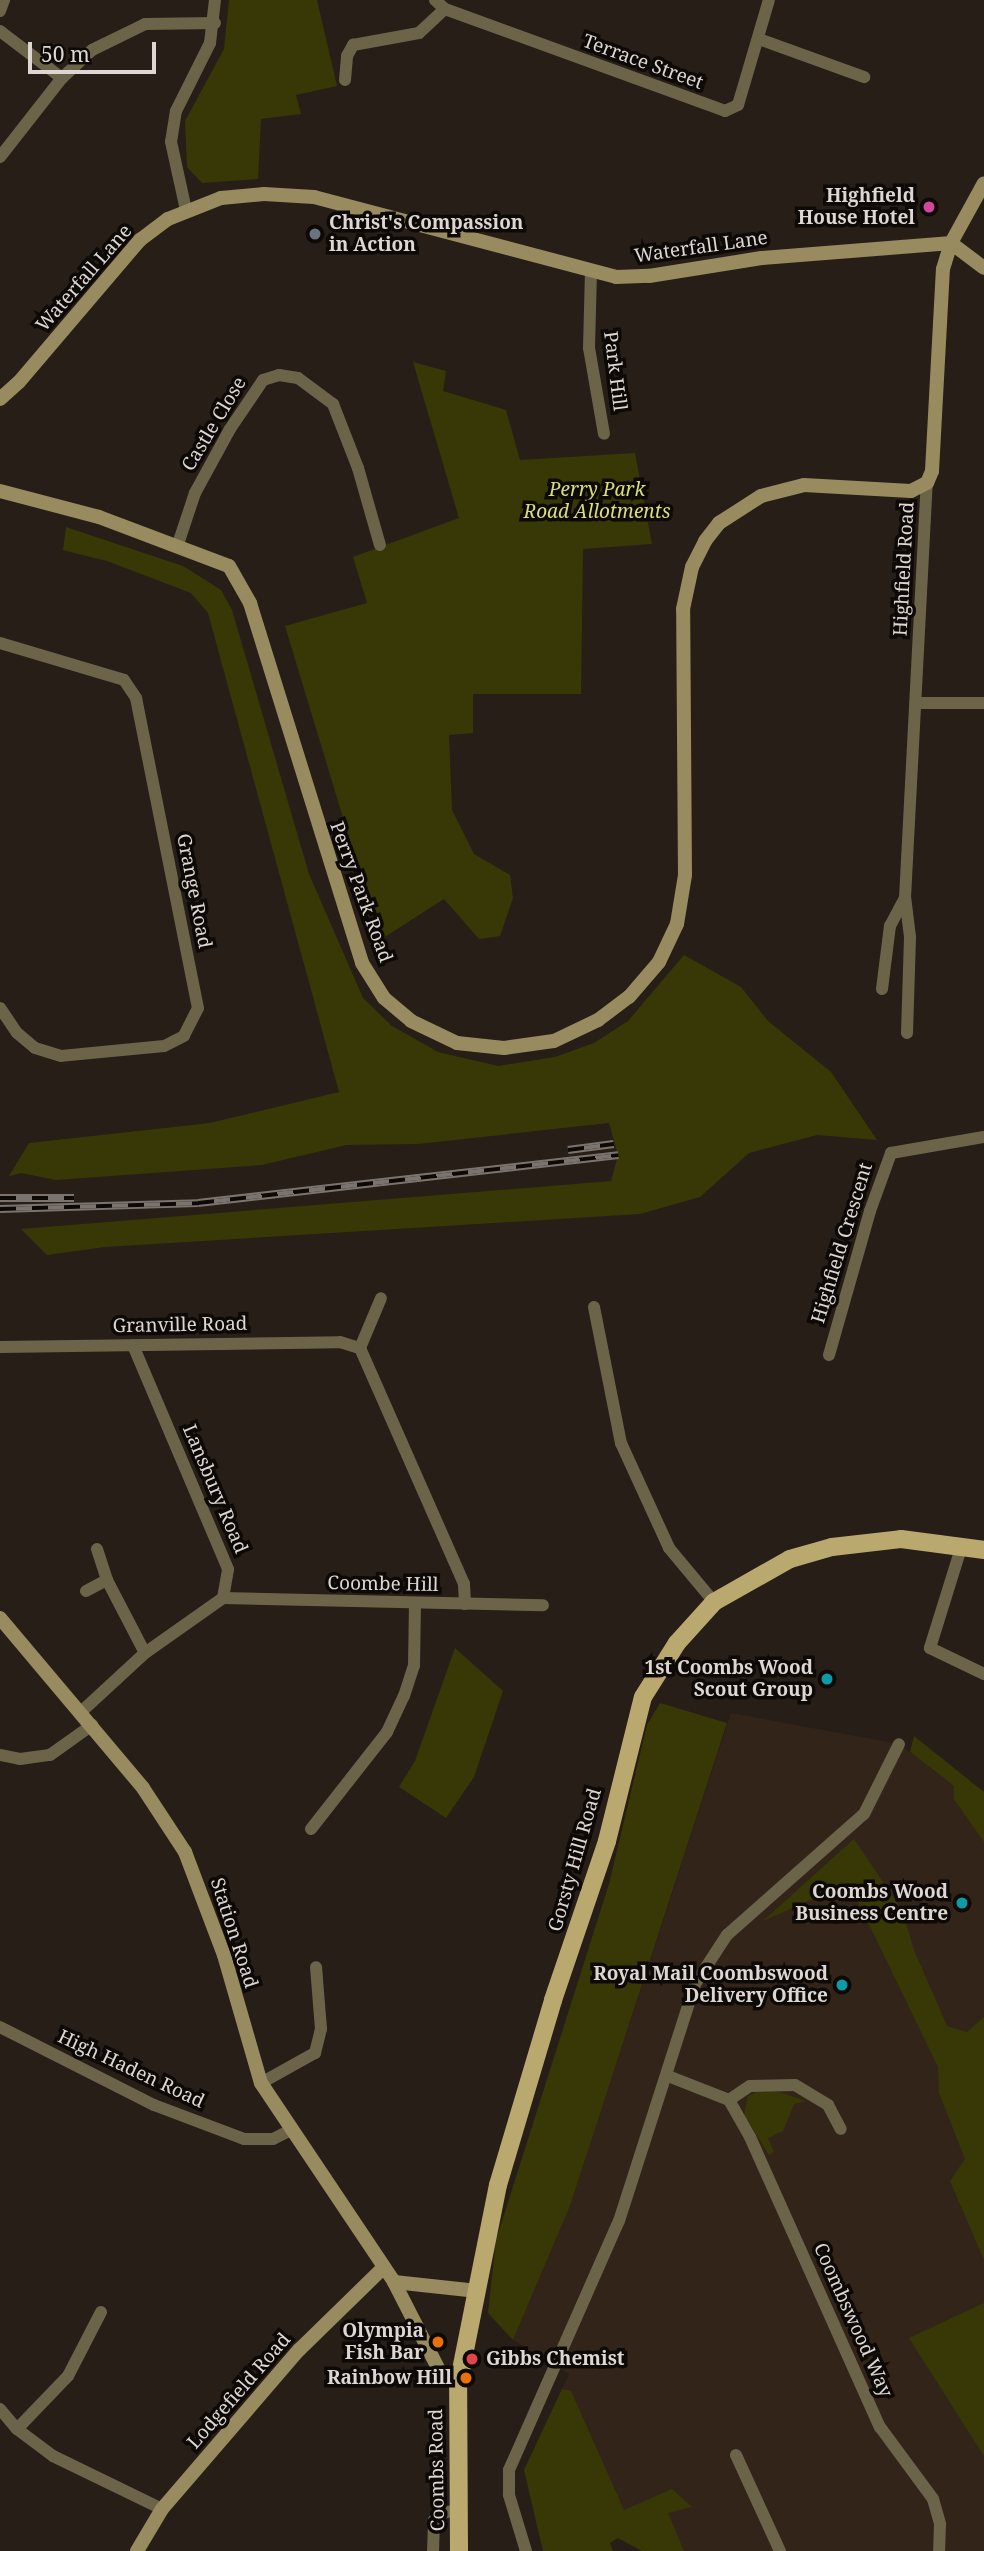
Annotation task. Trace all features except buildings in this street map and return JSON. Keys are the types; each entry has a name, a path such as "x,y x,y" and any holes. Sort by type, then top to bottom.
{"main road":[{"name":"Gorsty Hill Road","path":"458,2385 498,2183 553,2000 607,1841 634,1720 663,1663 714,1602 790,1559 832,1547 901,1539 984,1550"},
{"name":"Coombs Road","path":"458,2385 459,2551"}],"street":[{"path":"0,11 4,0"},
{"path":"186,210 171,142 173,124 181,99 205,58 215,23 215,0"},
{"name":"Terrace Street","path":"440,4 725,111 738,105 769,0"},
{"path":"345,80 347,56 353,46 419,33 440,4"},
{"path":"0,157 62,78 92,50 145,23 215,23"},
{"path":"0,31 62,78"},
{"path":"759,39 864,77"},
{"name":"Highfield Road","path":"905,898 927,483 932,471 943,270 951,243 984,183"},
{"name":"Waterfall Lane","path":"1,399 140,240 186,210 221,198 264,194 314,197 616,277 649,276 762,258 951,243"},
{"path":"951,243 984,268"},
{"name":"Park Hill","path":"591,271 589,348 604,434"},
{"name":"Castle Close","path":"178,544 195,493 230,429 263,380 279,375 298,379 333,404 358,468 380,545"},
{"name":"Perry Park Road","path":"0,491 43,500 178,544 229,566 246,590 362,963 384,998 411,1021 457,1043 524,1048 578,1031 629,997 659,962 677,924 685,862 683,609 692,567 705,541 719,523 761,496 804,485 911,491 927,483"},
{"name":"Grange Road","path":"0,643 124,680 136,698 198,1008 184,1036 164,1046 61,1056 35,1048 17,1033 0,1008"},
{"path":"916,704 984,703"},
{"path":"882,989 890,926 905,898"},
{"path":"905,898 910,937 907,1033"},
{"name":"Highfield Crescent","path":"829,1355 870,1211 891,1153 984,1136"},
{"path":"381,1298 360,1348 464,1584 465,1604"},
{"path":"594,1307 621,1443 669,1548 714,1602"},
{"name":"Granville Road","path":"0,1347 340,1342 360,1348"},
{"name":"Lansbury Road","path":"133,1345 228,1569 223,1598"},
{"path":"962,1545 930,1648 984,1674"},
{"path":"97,1549 107,1580 145,1653"},
{"path":"86,1591 107,1580"},
{"path":"81,1712 145,1653 223,1598"},
{"name":"Coombe Hill","path":"223,1598 415,1605 543,1605"},
{"path":"312,1829 387,1732 404,1696 414,1666 415,1605"},
{"name":"Station Road","path":"0,1618 144,1788 185,1852 224,1955 261,2083 289,2131 394,2282"},
{"path":"0,1755 20,1759 50,1755 92,1726"},
{"path":"520,2548 509,2494 509,2470 619,2221 668,2076 695,1984 708,1958 751,1911 864,1814 899,1744"},
{"path":"261,2083 315,2053 321,2029 316,1967"},
{"name":"High Haden Road","path":"0,2027 154,2105 244,2139 273,2139 289,2131"},
{"path":"668,2076 729,2100 750,2085 795,2085 828,2105 841,2129"},
{"name":"Coombswood Way","path":"729,2100 750,2137 880,2427 933,2500 940,2524 939,2551"},
{"name":"Lodgefield Road","path":"137,2551 162,2508 299,2350 383,2268"},
{"path":"394,2282 478,2291"},
{"name":"Coombs Road","path":"394,2282 439,2370 458,2385"},
{"path":"17,2428 68,2376 101,2312"},
{"path":"0,2409 17,2428 53,2456 162,2508"},
{"path":"736,2455 780,2551"},
{"path":"433,2551 434,2520 445,2512 458,2511"}],"shaded area":[{"path":"731,1713 899,1744 984,1809 984,2551 673,2551 625,2533 533,2453 569,2374 513,2340 570,2206"}],"green space":[{"path":"229,0 317,0 337,86 296,95 301,114 261,119 258,179 202,183 187,167 185,121 224,49"},
{"name":"Perry Park Road Allotments","path":"413,362 446,371 443,391 506,410 520,460 635,453 652,544 583,549 581,694 473,694 473,733 449,735 452,810 474,854 510,875 513,898 500,936 479,939 444,899 380,940 285,626 367,603 353,557 459,518"},
{"path":"66,527 183,566 221,590 232,610 309,874 363,998 392,1026 438,1052 498,1066 555,1057 594,1043 628,1021 684,955 741,987 768,1021 831,1072 877,1140 817,1135 749,1153 700,1197 640,1214 105,1247 47,1255 21,1229 611,1181 618,1155 609,1123 418,1144 346,1145 262,1165 56,1180 21,1173 9,1176 29,1143 210,1123 339,1092 208,613 191,593 107,561 63,550"},
{"path":"455,1648 503,1691 474,1777 446,1818 399,1787 415,1761"},
{"path":"660,1703 727,1723 570,2206 513,2340 488,2313 496,2240 609,1884 647,1725"},
{"path":"914,1736 984,1792 984,1842 954,1799 954,1786 910,1752"},
{"path":"854,1839 902,1910 914,1950 947,2026 967,2032 984,2017 984,2260 950,2181 965,2159 939,2093 938,2067 849,1883 763,1921"},
{"path":"757,2092 779,2092 806,2101 794,2104 783,2131 768,2138 774,2152 769,2155 744,2115 748,2096"},
{"path":"984,2303 984,2456 909,2338"},
{"path":"562,2389 571,2391 624,2510 672,2489 692,2507 668,2513 684,2551 642,2551 618,2538 610,2543 613,2551 543,2551 524,2470"}],"railway":[{"path":"568,1150 614,1144"},
{"path":"0,1209 198,1203 618,1155"},
{"path":"0,1198 74,1198"}],"place":[{"name":"Highfield House Hotel","path":"929,207"},
{"name":"Christ's Compassion in Action","path":"315,234"},
{"name":"1st Coombs Wood Scout Group","path":"827,1679"},
{"name":"Coombs Wood Business Centre","path":"962,1903"},
{"name":"Royal Mail Coombswood Delivery Office","path":"842,1985"},
{"name":"Olympia Fish Bar","path":"438,2342"},
{"name":"Gibbs Chemist","path":"472,2359"},
{"name":"Rainbow Hill","path":"466,2378"}]}
